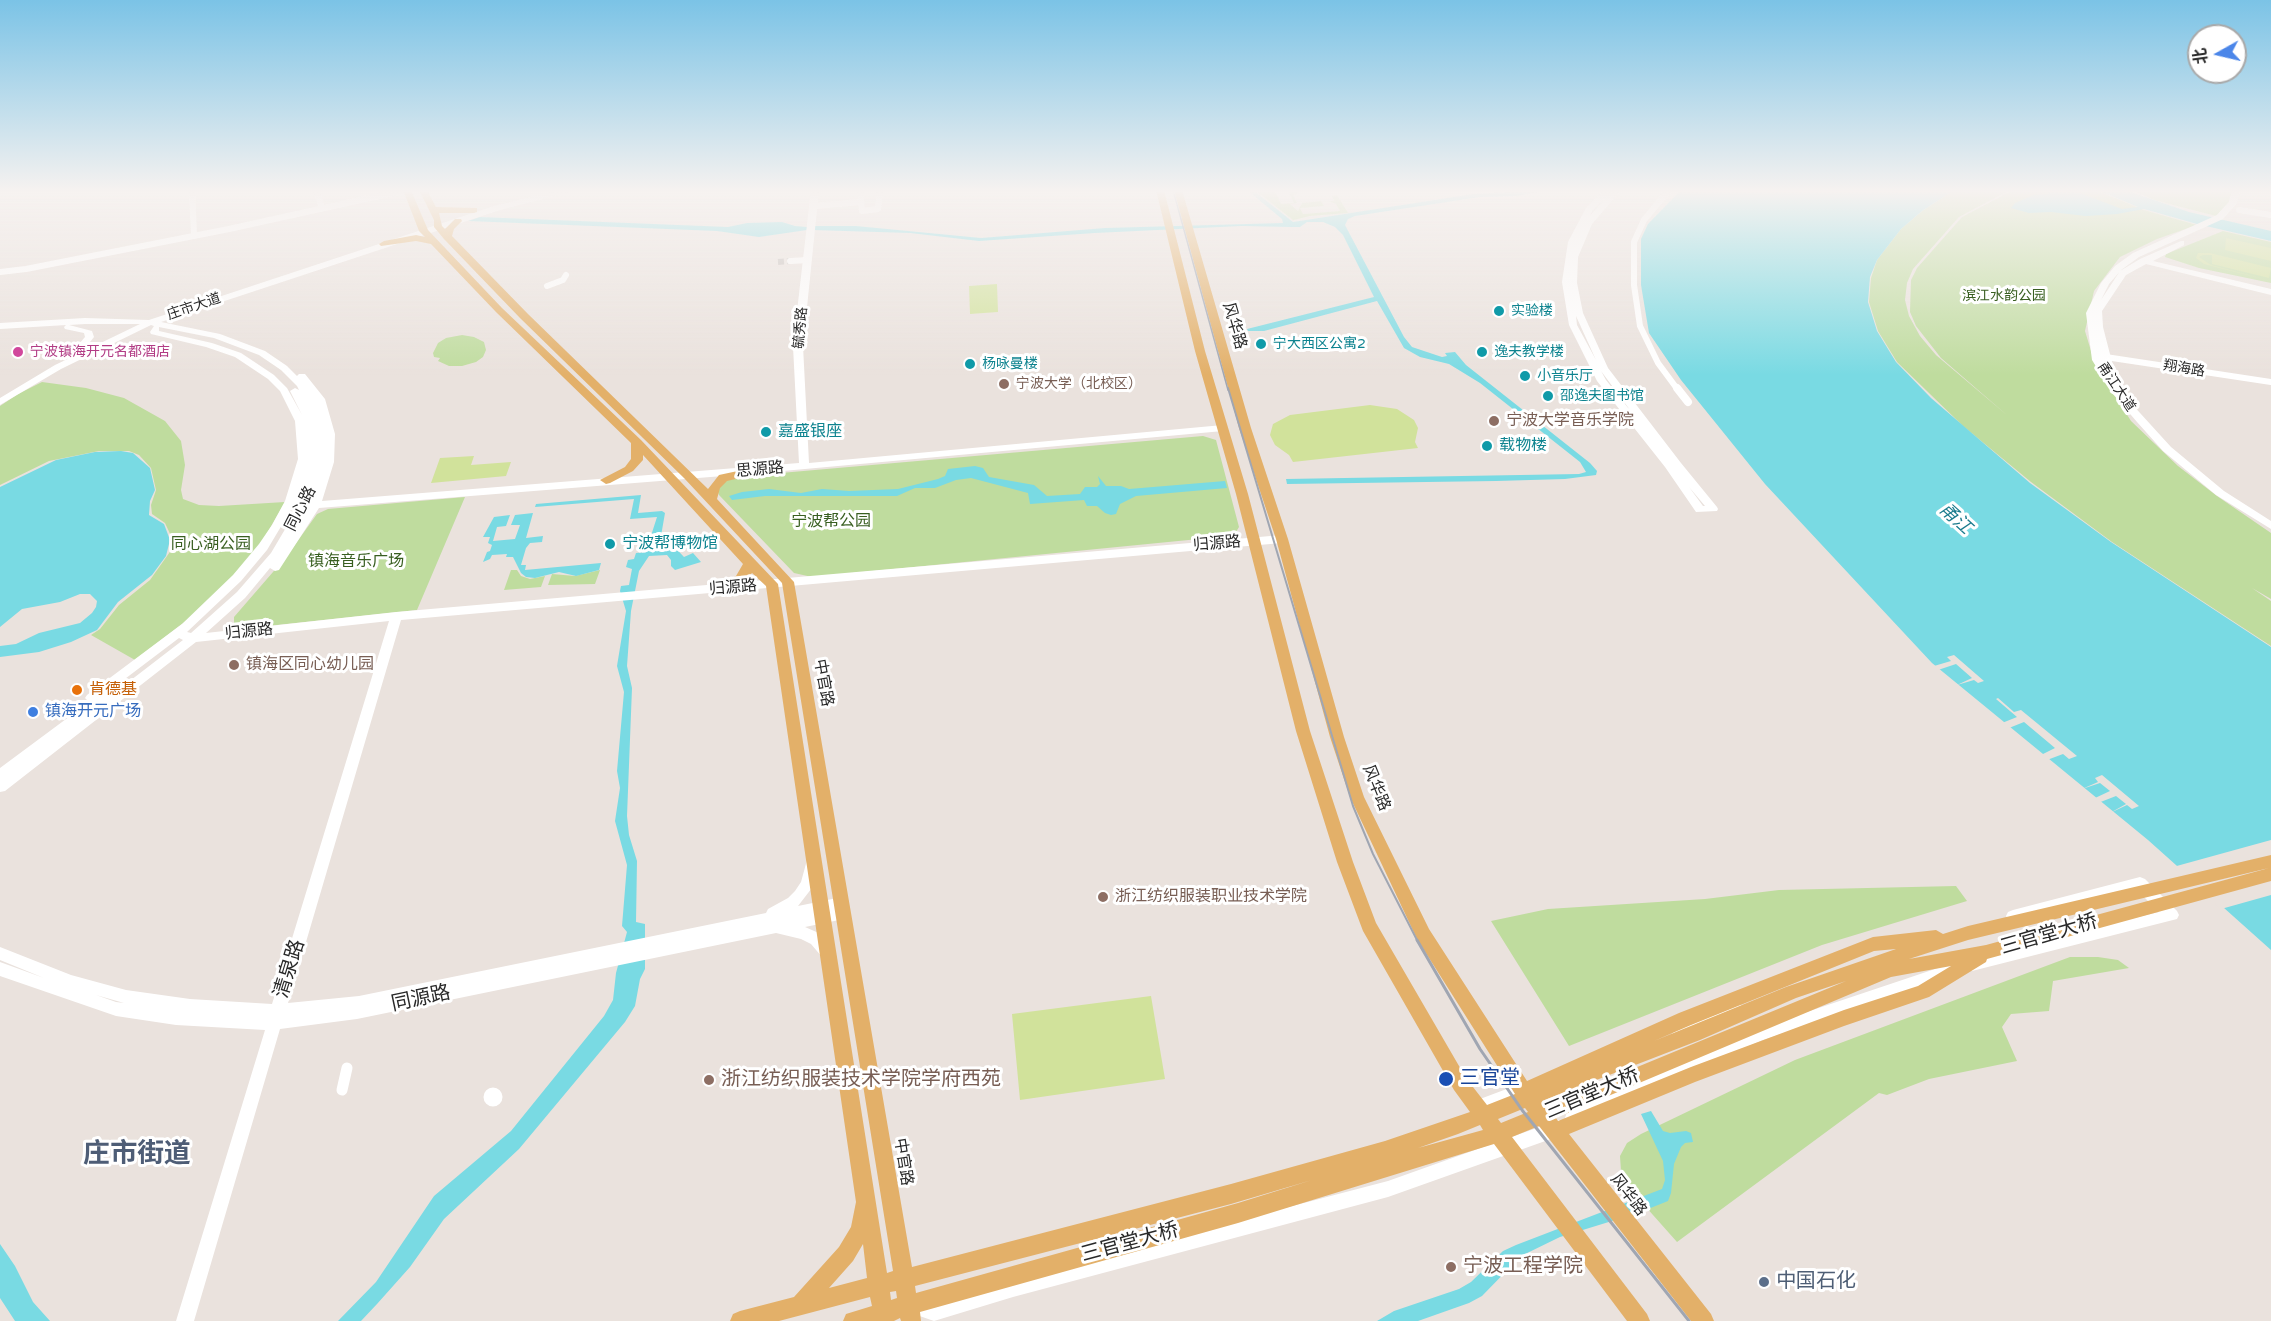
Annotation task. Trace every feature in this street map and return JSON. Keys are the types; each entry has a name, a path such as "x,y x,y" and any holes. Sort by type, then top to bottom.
{"main road":[{"path":"454,252 515,325 637,442 749,563 772,584 884,1317"},
{"path":"458,252 688,475 788,582"},
{"path":"1175,252 1200,351 1254,541 1302,731 1345,862 1369,926 1443,1055 1478,1107 1640,1321"},
{"name":"风华路","path":"1195,252 1245,428 1282,539 1337,736 1357,797 1423,934 1523,1091 1704,1321"},
{"path":"606,480 629,469 637,460 637,442"},
{"path":"711,500 714,487 723,478 761,470"},
{"path":"717,589 740,579 749,563"},
{"name":"中官路","path":"788,582 910,1312"},
{"name":"三官堂大桥","path":"740,1321 1231,1194 1385,1150 1458,1125 1694,1034 1792,992 1968,933 2271,861"},
{"name":"三官堂大桥","path":"853,1321 910,1312 1397,1163 1490,1137 1890,970 1986,952 2271,874"},
{"path":"1523,1091 1685,1019 1873,944 1968,933"},
{"path":"1555,1131 1690,1075 1844,1018 1923,992 1986,952"},
{"path":"799,1305 846,1254 860,1230 866,1196"}],"street":[{"path":"0,272 16,271 103,252"},
{"name":"庄市大道","path":"0,394 78,351 143,325 348,252"},
{"name":"庄市大道","path":"0,402 58,367 143,325 361,252"},
{"name":"毓秀路","path":"804,466 798,346 809,252"},
{"path":"1571,252 1566,282 1573,325 1602,381 1669,465 1700,510 1713,509 1604,368 1579,313 1574,283 1574,257 1576,252"},
{"path":"1634,252 1634,285 1640,326 1658,363 1688,402"},
{"name":"甬江大道","path":"2144,252 2133,256 2105,283 2090,313 2101,356 2116,392 2167,449 2220,493 2271,526"},
{"name":"甬江大道","path":"2162,252 2123,273 2098,311 2101,356 2120,385 2165,439 2208,475 2271,518"},
{"path":"2133,256 2271,290"},
{"path":"790,261 808,260"},
{"path":"547,286 562,280 566,275"},
{"path":"195,327 194,314 200,308 220,298"},
{"name":"同心路","path":"0,328 85,321 195,327 242,338 269,350 296,369 314,389 328,423 330,445 324,484 306,505 289,534 258,576 241,595 0,787"},
{"path":"0,766 176,635 223,593 263,547 290,501 299,478 303,459 303,438 300,421 284,390 258,366 238,355 209,345 154,332 143,325"},
{"name":"同心路","path":"0,328 143,325 199,335 235,347 276,370 292,386 306,411 312,443 312,458 304,490 306,505"},
{"path":"55,326 88,331 90,337 78,351"},
{"name":"翔海路","path":"2101,356 2271,382"},
{"name":"思源路","path":"306,505 606,480 761,470 1223,428"},
{"path":"0,796 208,636 247,598 285,555 306,505"},
{"name":"归源路","path":"190,637 396,616 1282,539"},
{"name":"清泉路","path":"187,1315 396,616"},
{"name":"同心路","path":"0,775 190,637"},
{"path":"758,925 800,895 808,884 813,854"},
{"path":"910,1312 934,1312 1013,1288 1388,1189 1555,1131 1593,1104 1761,1034 1965,966 2172,915 2140,884 1966,928 1840,968 1478,1107"},
{"name":"同源路","path":"0,969 116,1009 176,1018 276,1017 357,1012 843,908"},
{"path":"758,925 803,933 816,939 830,955"},
{"name":"同源路","path":"0,953 70,981 126,997 276,1017"},
{"path":"342,1090 347,1068"}],"green space":[{"name":"滨江水韵公园","path":"1883,252 1928,252 1913,269 1907,283 1905,300 1909,316 1920,336 1936,355 2008,416 1941,358 1916,326 1910,312 1911,280 1917,268 1931,252 2131,252 2120,257 2094,291 2085,331 2095,364 2131,421 2178,466 2271,533 2271,599 2252,588 2271,601 2271,646 2112,542 2031,482 1963,426 1897,362 1878,331 1869,302 1871,278 1877,260"},
{"path":"2172,252 2271,252 2271,283 2199,268 2165,257"},
{"path":"2232,252 2271,252 2271,261"},
{"path":"2198,253 2210,253 2271,268 2269,278 2212,264 2212,255 2199,257 2211,265 2271,281 2204,264 2196,258"},
{"path":"997,284 998,312 970,314 969,286"},
{"path":"462,335 484,342 486,350 483,357 476,362 462,366 449,366 438,361 440,358 434,357 433,353 438,343 446,338"},
{"name":"同心湖公园","path":"42,382 86,388 124,398 165,421 181,441 185,465 181,490 183,499 199,505 219,506 285,502 258,549 204,607 135,660 91,635 100,629 119,605 150,580 172,549 172,538 165,523 152,514 151,505 156,490 151,468 139,455 129,451 99,451 49,461 0,485 0,406"},
{"path":"1370,405 1397,409 1414,420 1418,428 1415,442 1418,448 1293,462 1289,455 1275,445 1270,435 1273,424 1290,415"},
{"name":"宁波帮公园","path":"1203,436 1216,440 1239,527 1236,532 1219,537 812,577 794,573 719,495 717,489 721,482 735,477"},
{"path":"474,456 471,465 511,462 506,476 431,483 440,458"},
{"name":"镇海音乐广场","path":"465,497 417,610 249,628 234,623 234,617 286,557 317,514 328,509"},
{"path":"511,570 517,570 521,576 530,579 545,576 541,587 504,590"},
{"path":"600,570 595,584 548,585 552,574 575,576"},
{"path":"1956,886 1967,901 1822,945 1569,1046 1491,921 1548,909 1705,899 1779,890"},
{"path":"2070,957 2118,960 2129,968 2053,981 2049,1011 2011,1014 2002,1027 2017,1061 1929,1079 1887,1095 1879,1093 1677,1242 1629,1188 1621,1171 1620,1156 1627,1143 1641,1134 1795,1060"},
{"path":"1151,996 1165,1079 1020,1100 1012,1014"}],"water":[{"path":"1351,252 1359,252 1404,337 1412,347 1442,357 1447,356 1445,353 1455,352 1466,365 1590,463 1597,471 1596,475 1565,479 1287,484 1286,479 1579,474 1586,472 1580,462 1480,383 1449,364 1420,357 1404,348 1377,301 1264,331 1248,331 1247,329 1374,297"},
{"name":"甬江","path":"1641,252 1883,252 1870,277 1868,302 1877,331 1896,362 1931,398 2030,483 2111,542 2271,647 2271,950 2148,840 1932,663 1765,484 1681,380 1649,333 1641,285"},
{"path":"95,452 133,453 150,468 155,490 150,501 149,515 164,524 170,540 166,556 152,575 118,602 97,630 71,642 39,652 0,657 0,646 16,644 39,633 80,623 92,613 97,601 90,594 80,594 60,602 22,609 0,627 0,487 56,460"},
{"path":"975,466 983,468 989,477 1034,485 1047,496 1080,494 1085,487 1097,487 1100,484 1098,476 1106,486 1121,486 1129,489 1225,481 1227,488 1136,496 1120,504 1116,514 1111,515 1097,506 1087,506 1084,500 1030,504 1028,493 971,478 956,480 935,488 915,488 897,496 765,496 732,500 729,496 769,489 801,493 822,489 849,491 898,489 938,479 945,476 948,469"},
{"path":"641,495 638,513 662,511 665,513 661,536 649,542 657,517 630,519 634,499 535,507 536,504"},
{"path":"533,513 526,538 543,536 542,542 530,543 526,548 521,565 526,565 525,570 601,563 599,570 576,576 559,572 535,578 526,577 521,573 513,557 506,557 507,554 492,555 490,559 483,562 492,545 488,543 490,537 483,537 494,517 510,515 506,526 497,527 493,541 515,539 520,525 511,525 515,515"},
{"path":"664,536 684,557 693,553 701,562 675,570 667,555 649,556 639,571 631,611 627,666 632,688 627,816 629,835 637,861 636,922 645,924 645,969 640,979 635,1006 625,1022 519,1149 444,1219 410,1267 361,1321 338,1321 376,1282 434,1196 511,1131 604,1016 613,1000 616,973 627,932 622,926 627,865 615,821 620,788 617,771 624,692 617,666 626,611 620,591 621,586 629,585 632,569 626,567 628,560 634,559 636,553 647,552 649,544"},
{"path":"1651,1111 1663,1131 1670,1133 1686,1131 1691,1133 1693,1142 1685,1143 1681,1147 1674,1164 1668,1201 1638,1213 1560,1237 1521,1256 1482,1296 1469,1303 1418,1321 1377,1321 1394,1311 1459,1289 1471,1282 1503,1251 1662,1189 1665,1180 1663,1161 1641,1114"},
{"path":"0,1244 15,1266 33,1302 50,1321 15,1321 0,1298"}],"pier":[{"path":"1954,655 1984,681 1978,683 1974,680 1957,685 1972,678 1956,664 1938,670 1934,666 1951,661 1947,657"},
{"path":"1998,698 2014,712 2021,710 2077,756 2069,759 2063,754 2047,760 2041,755 2055,748 2024,722 2009,728 2002,723 2017,717 1996,699"},
{"path":"2102,775 2139,806 2132,809 2127,805 2110,813 2126,804 2116,796 2098,803 2093,799 2110,791 2100,783 2082,789 2098,782 2095,778"},
{"path":"2271,840 2271,895 2221,909 2173,867"}],"tunnel":[{"path":"778,262 790,261"}],"railway":[{"path":"1190,252 1228,390"},
{"path":"1228,388 1353,806 1373,854 1418,942"},
{"path":"1417,940 1480,1049 1522,1110 1689,1321"}],"place":[{"name":"实验楼","path":"1499,311"},
{"name":"宁大西区公寓2","path":"1261,344"},
{"name":"宁波镇海开元名都酒店","path":"18,352"},
{"name":"逸夫教学楼","path":"1482,352"},
{"name":"杨咏曼楼","path":"970,364"},
{"name":"小音乐厅","path":"1525,376"},
{"name":"宁波大学（北校区）","path":"1004,384"},
{"name":"邵逸夫图书馆","path":"1548,396"},
{"name":"宁波大学音乐学院","path":"1494,421"},
{"name":"嘉盛银座","path":"766,432"},
{"name":"载物楼","path":"1487,446"},
{"name":"宁波帮博物馆","path":"610,544"},
{"name":"镇海区同心幼儿园","path":"234,665"},
{"name":"肯德基","path":"77,690"},
{"name":"镇海开元广场","path":"33,712"},
{"name":"浙江纺织服装职业技术学院","path":"1103,897"},
{"name":"三官堂","path":"1446,1079"},
{"name":"浙江纺织服装技术学院学府西苑","path":"709,1080"},
{"name":"宁波工程学院","path":"1451,1267"},
{"name":"中国石化","path":"1764,1282"}],"district":[{"name":"庄市街道","path":"137,1155"}]}
